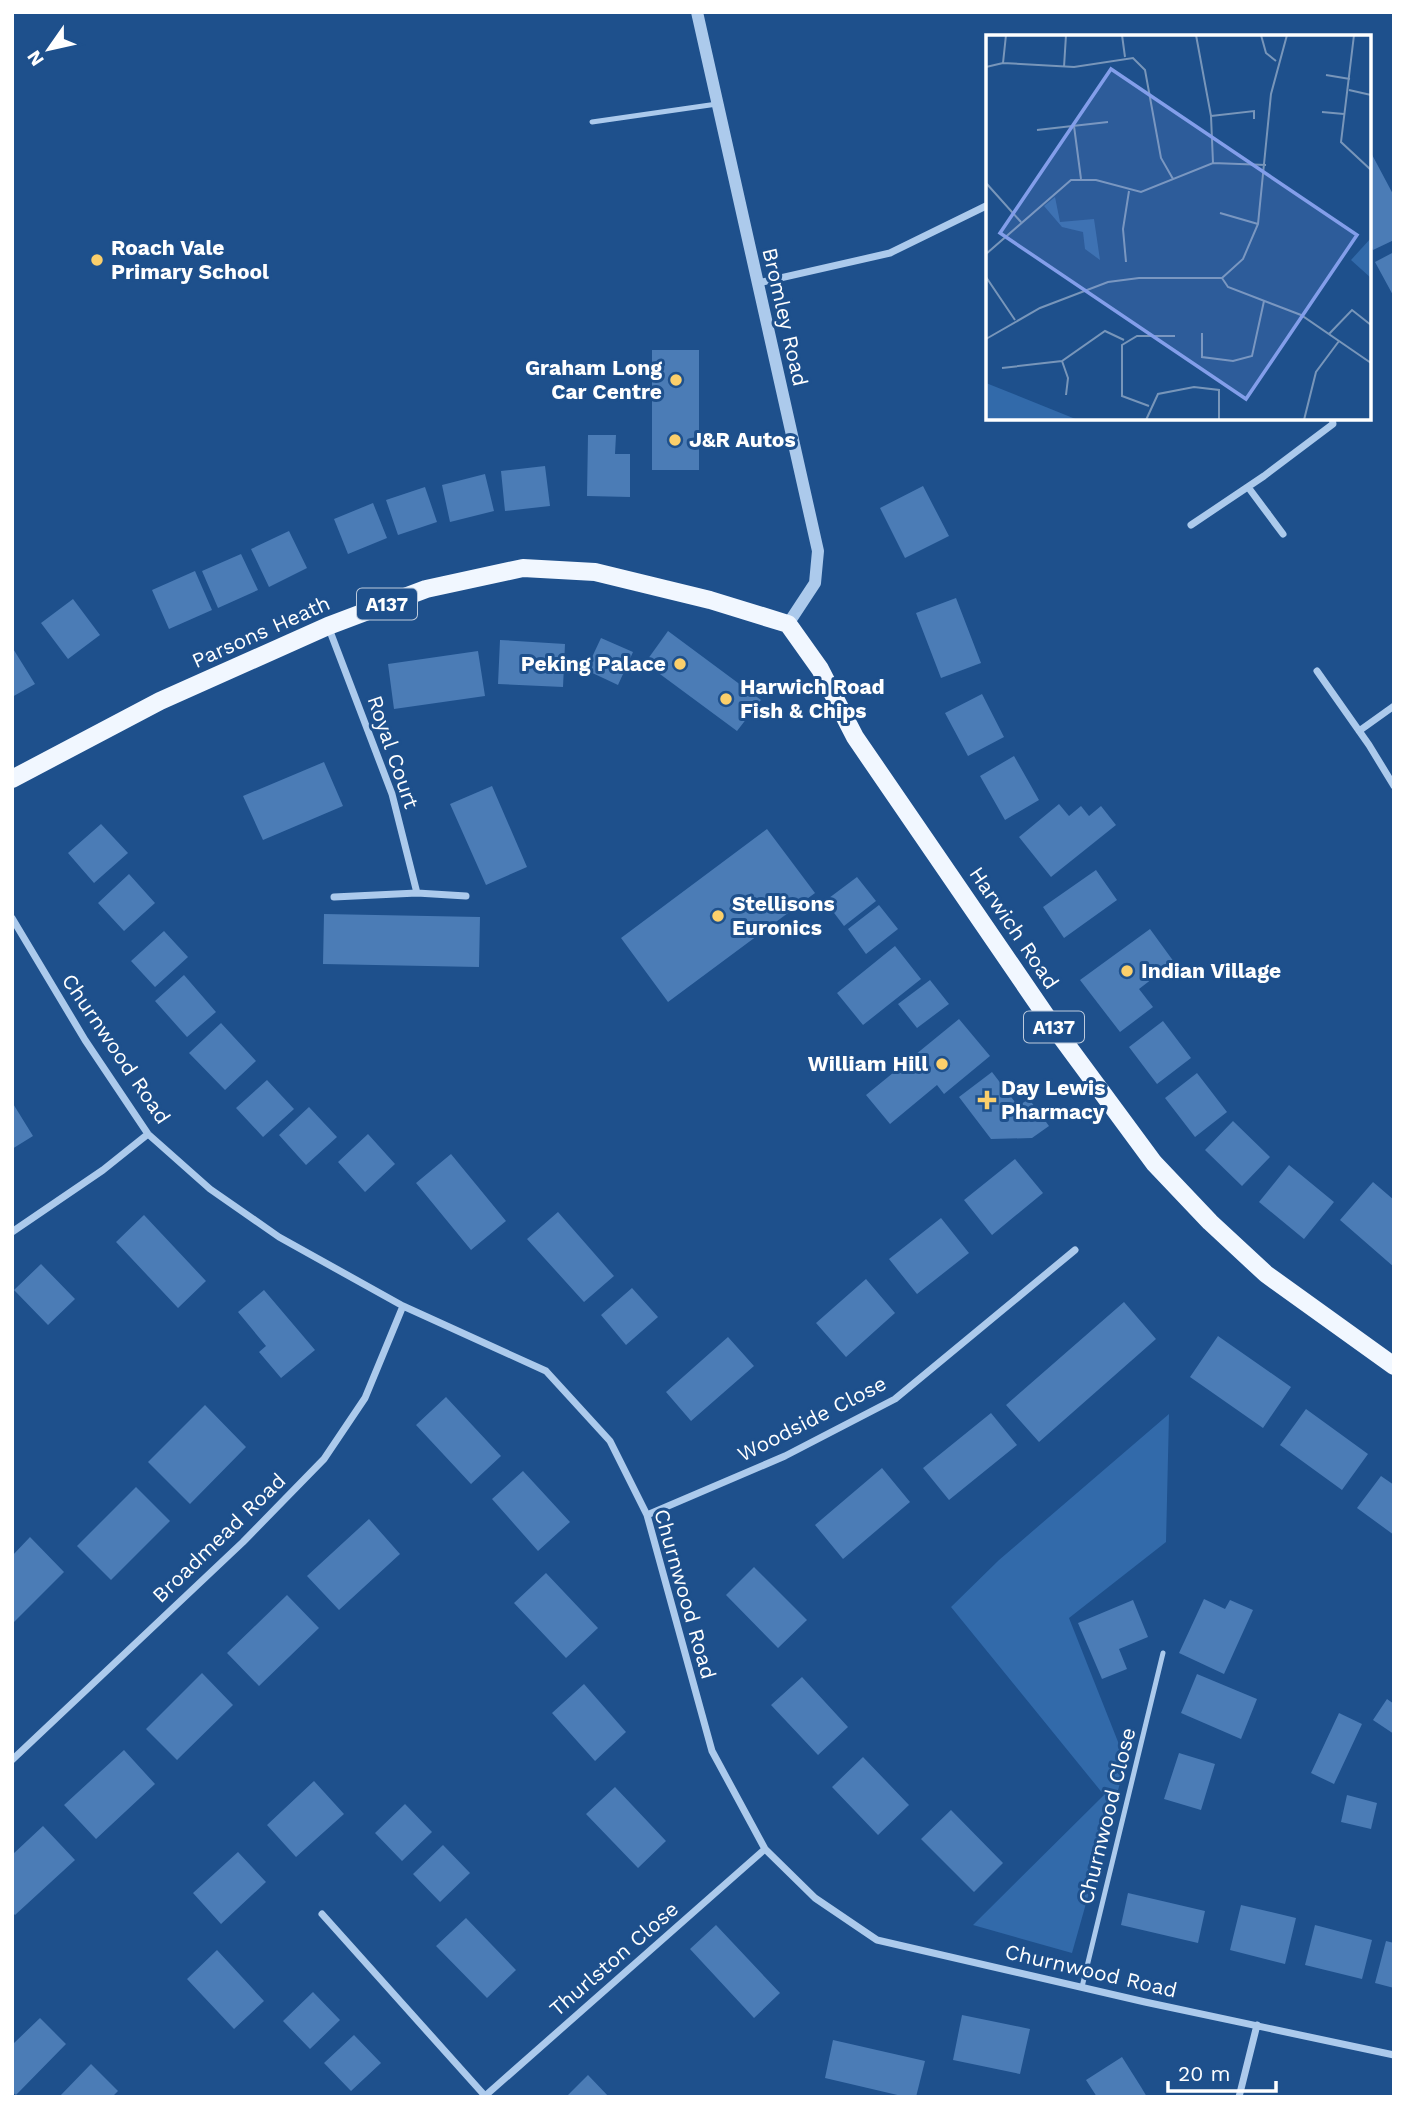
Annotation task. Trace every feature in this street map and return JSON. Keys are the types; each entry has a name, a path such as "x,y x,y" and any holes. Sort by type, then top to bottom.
{"main road":[{"name":"Parsons Heath","path":"12,779 160,701 328,626 426,589 523,568 595,572 710,600 788,624"},
{"name":"Harwich Road","path":"788,624 820,669 862,748 1053,1026 1154,1163 1210,1222 1266,1274 1394,1366"}],"street":[{"name":"Bromley Road","path":"697,12 818,551 815,583 788,624"},
{"path":"758,283 890,253 986,206"},
{"path":"1191,525 1333,424 1332,420"},
{"path":"1248,486 1283,534"},
{"name":"Royal Court","path":"328,626 392,794 417,893"},
{"path":"1317,671 1394,786"},
{"path":"1359,731 1394,706"},
{"path":"334,897 417,893 466,896"},
{"name":"Churnwood Road","path":"12,918 85,1040 148,1134 210,1189 279,1237 403,1306 546,1371 610,1441 647,1515 712,1751 765,1849 815,1898 877,1940 1394,2055"},
{"path":"12,1232 103,1170 148,1134"},
{"name":"Woodside Close","path":"647,1515 785,1456 895,1399 1075,1251"},
{"name":"Broadmead Road","path":"12,1760 243,1542 324,1459 365,1398 403,1306"},
{"name":"Thurlston Close","path":"322,1914 486,2096 765,1849"},
{"path":"1240,2097 1257,2025"}],"lane":[{"path":"592,122 717,104"},
{"name":"Churnwood Close","path":"1082,1987 1163,1653"}],"shaded area":[{"path":"1169,1414 1166,1542 1069,1618 1126,1762 1072,1953 973,1925 1104,1795 951,1607 999,1560"}],"building":[{"path":"1371,153 1394,196 1394,240 1373,250"},
{"path":"1394,252 1394,297 1375,262"},
{"path":"652,350 699,350 699,470 652,470"},
{"path":"588,435 616,435 615,454 630,454 630,497 587,496"},
{"path":"545,466 550,506 505,511 501,471"},
{"path":"485,474 494,511 450,522 442,485"},
{"path":"923,486 949,536 905,558 880,508"},
{"path":"425,487 437,522 398,535 386,500"},
{"path":"373,503 387,538 348,554 334,519"},
{"path":"289,531 307,568 269,587 251,549"},
{"path":"241,554 258,590 218,608 202,571"},
{"path":"195,571 212,610 169,629 152,590"},
{"path":"956,598 981,663 941,678 916,613"},
{"path":"73,599 100,635 68,659 41,623"},
{"path":"668,631 761,700 737,731 645,663"},
{"path":"601,638 633,652 618,685 586,670"},
{"path":"500,640 565,644 563,687 498,684"},
{"path":"12,647 35,684 12,697"},
{"path":"478,651 485,696 394,709 388,664"},
{"path":"982,694 1004,737 968,756 945,713"},
{"path":"1014,756 1039,800 1005,820 980,776"},
{"path":"324,762 343,806 263,840 243,796"},
{"path":"492,786 527,867 486,885 450,804"},
{"path":"1059,804 1069,816 1081,806 1089,816 1101,806 1116,825 1051,877 1019,837"},
{"path":"101,824 128,853 94,883 68,853"},
{"name":"Stellisons Euronics","path":"767,829 815,893 668,1002 621,938"},
{"path":"1096,870 1117,900 1064,938 1043,907"},
{"path":"129,874 155,903 124,931 98,903"},
{"path":"857,877 876,901 844,926 825,901"},
{"path":"879,905 898,929 866,954 848,929"},
{"path":"324,914 480,917 479,967 323,964"},
{"name":"Indian Village","path":"1150,929 1174,962 1139,989 1153,1007 1120,1032 1080,980"},
{"path":"164,931 188,957 155,987 131,961"},
{"path":"895,946 921,979 863,1025 837,993"},
{"path":"184,975 216,1012 187,1037 155,1001"},
{"path":"930,980 949,1004 917,1028 898,1004"},
{"name":"William Hill","path":"959,1019 990,1056 944,1094 937,1085 890,1124 866,1095"},
{"path":"1163,1021 1191,1058 1157,1084 1129,1047"},
{"path":"221,1023 256,1061 225,1090 189,1053"},
{"path":"992,1072 1018,1106 1029,1099 1049,1126 1032,1138 991,1139 959,1097"},
{"path":"1197,1073 1227,1112 1195,1137 1165,1098"},
{"path":"267,1080 294,1109 263,1137 236,1108"},
{"path":"12,1102 33,1136 12,1149"},
{"path":"309,1107 337,1137 306,1165 279,1135"},
{"path":"1233,1121 1270,1157 1242,1186 1205,1150"},
{"path":"368,1134 395,1164 365,1192 338,1162"},
{"path":"451,1154 506,1221 471,1250 416,1183"},
{"path":"1015,1159 1043,1193 992,1235 964,1200"},
{"path":"1289,1165 1334,1202 1304,1239 1259,1202"},
{"path":"1373,1182 1394,1200 1394,1267 1340,1220"},
{"path":"558,1212 614,1276 584,1302 527,1239"},
{"path":"144,1215 206,1281 178,1308 116,1242"},
{"path":"941,1218 969,1253 917,1294 889,1259"},
{"path":"41,1264 75,1299 48,1325 14,1290"},
{"path":"866,1279 895,1313 846,1357 816,1323"},
{"path":"632,1288 658,1317 626,1345 601,1315"},
{"path":"264,1290 315,1350 281,1378 259,1352 266,1346 238,1312"},
{"path":"1124,1302 1156,1339 1039,1442 1006,1405"},
{"path":"1218,1336 1291,1387 1263,1428 1190,1377"},
{"path":"728,1337 754,1366 691,1421 666,1392"},
{"path":"446,1397 501,1456 471,1484 416,1425"},
{"path":"205,1405 246,1447 190,1504 148,1462"},
{"path":"1306,1409 1368,1454 1342,1490 1280,1445"},
{"path":"991,1413 1017,1445 949,1500 923,1468"},
{"path":"882,1468 910,1502 843,1559 815,1525"},
{"path":"523,1471 570,1522 538,1551 492,1499"},
{"path":"1381,1476 1394,1485 1394,1535 1357,1508"},
{"path":"136,1487 170,1521 111,1580 77,1546"},
{"path":"369,1519 400,1554 339,1610 307,1576"},
{"path":"30,1537 64,1572 12,1624 12,1556"},
{"path":"754,1567 807,1620 778,1648 726,1595"},
{"path":"546,1573 598,1628 566,1658 514,1603"},
{"path":"287,1595 319,1628 259,1686 227,1653"},
{"path":"1204,1599 1225,1609 1230,1600 1253,1610 1224,1674 1179,1653"},
{"path":"1133,1600 1148,1637 1119,1649 1127,1669 1102,1679 1078,1623"},
{"path":"202,1673 233,1705 177,1760 146,1729"},
{"path":"1197,1674 1257,1699 1241,1739 1181,1713"},
{"path":"802,1677 848,1727 818,1755 771,1705"},
{"path":"584,1684 626,1732 595,1761 552,1713"},
{"path":"1387,1699 1394,1704 1394,1734 1373,1720"},
{"path":"1339,1713 1362,1724 1334,1784 1311,1773"},
{"path":"124,1750 155,1784 96,1839 64,1805"},
{"path":"1179,1753 1215,1764 1201,1810 1164,1799"},
{"path":"863,1757 909,1805 878,1835 832,1787"},
{"path":"314,1781 344,1814 296,1857 267,1825"},
{"path":"615,1787 666,1841 638,1868 586,1814"},
{"path":"1347,1795 1377,1803 1371,1829 1341,1822"},
{"path":"405,1804 432,1832 402,1861 375,1833"},
{"path":"951,1810 1003,1863 974,1892 921,1839"},
{"path":"43,1826 75,1860 15,1915 12,1912 12,1855"},
{"path":"443,1845 470,1873 440,1902 413,1874"},
{"path":"238,1852 266,1882 221,1924 193,1893"},
{"path":"1128,1893 1205,1911 1198,1943 1121,1925"},
{"path":"1241,1905 1296,1918 1285,1964 1230,1950"},
{"path":"466,1918 516,1970 487,1998 436,1946"},
{"path":"716,1925 780,1993 754,2018 690,1949"},
{"path":"1315,1925 1372,1940 1362,1979 1305,1965"},
{"path":"1386,1941 1394,1943 1394,1988 1375,1983"},
{"path":"217,1950 264,2001 234,2029 187,1979"},
{"path":"313,1992 340,2020 310,2049 283,2021"},
{"path":"962,2015 1030,2029 1020,2074 953,2060"},
{"path":"40,2018 66,2044 16,2095 12,2092 12,2045"},
{"path":"354,2035 381,2063 351,2091 324,2063"},
{"path":"833,2040 925,2061 916,2097 825,2078"},
{"path":"1122,2057 1147,2097 1097,2097 1086,2080"},
{"path":"91,2064 118,2091 112,2097 59,2097"},
{"path":"588,2075 609,2097 566,2097"}],"place":[{"name":"Roach Vale Primary School","path":"97,260"},
{"name":"Graham Long Car Centre","path":"676,380"},
{"name":"J&R Autos","path":"675,440"},
{"name":"Peking Palace","path":"680,664"},
{"name":"Harwich Road Fish & Chips","path":"726,699"},
{"name":"Stellisons Euronics","path":"718,916"},
{"name":"Indian Village","path":"1127,971"},
{"name":"William Hill","path":"942,1064"},
{"name":"Day Lewis Pharmacy","path":"987,1100"}]}
